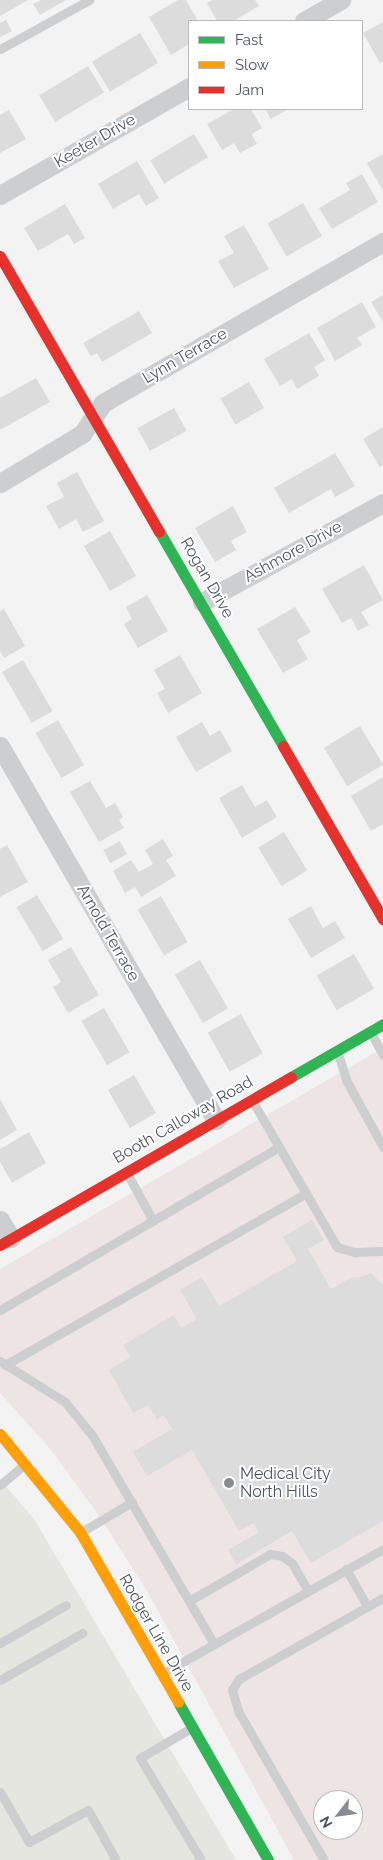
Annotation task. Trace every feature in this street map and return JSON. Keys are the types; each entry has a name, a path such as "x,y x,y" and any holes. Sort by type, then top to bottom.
{"street":[{"path":"306,20 341,0"},
{"name":"Keeter Drive","path":"0,195 188,88"},
{"name":"Lynn Terrace","path":"0,483 82,434 103,402 383,242"},
{"name":"Rogan Drive","path":"0,256 202,602 383,919"},
{"name":"Ashmore Drive","path":"202,602 383,503"},
{"name":"Arnold Terrace","path":"0,746 216,1120"},
{"name":"Booth Calloway Road","path":"5,1242 383,1024"},
{"path":"0,1220 5,1242"},
{"name":"Rodger Line Drive","path":"0,1434 80,1532 268,1860"}],"lane":[{"path":"0,49 89,0"},
{"path":"370,1031 383,1054"},
{"path":"337,1050 346,1080 383,1147"},
{"path":"252,1099 337,1247 355,1252 383,1251"},
{"path":"0,1310 279,1147"},
{"path":"126,1172 153,1221"},
{"path":"214,1644 92,1435 65,1402 3,1363 306,1193"},
{"path":"0,1485 26,1464"},
{"path":"80,1532 132,1502"},
{"path":"161,1674 383,1549"},
{"path":"189,1601 270,1554 282,1556 292,1563 308,1591"},
{"path":"346,1570 367,1606"},
{"path":"324,1860 239,1713 232,1690 239,1679 383,1598"},
{"path":"0,1643 66,1605"},
{"path":"0,1680 82,1633"},
{"path":"192,1727 140,1758 201,1860"},
{"path":"0,1792 29,1842 88,1810 116,1860"}],"shaded area":[{"name":"Medical City North Hills","path":"383,1048 383,1860 294,1860 147,1591 99,1516 51,1450 0,1393 0,1269"},
{"path":"0,1479 34,1519 236,1860 0,1860"}],"building":[{"path":"0,0 28,0 0,16"},
{"path":"41,0 66,0 40,15 33,4"},
{"path":"178,0 186,0 197,20 188,20 188,45 171,55 149,17"},
{"path":"212,0 255,0 259,6 235,20 216,20 207,3"},
{"path":"6,20 12,31 0,37 0,23"},
{"path":"383,22 383,62 380,63 363,33"},
{"path":"140,33 158,63 110,92 92,62"},
{"path":"88,66 104,93 55,122 39,95"},
{"path":"9,110 26,139 0,153 0,115"},
{"path":"232,110 252,110 262,128 252,134 257,144 240,153 234,143 222,150 207,124"},
{"path":"266,110 286,110 271,119"},
{"path":"194,134 208,157 164,183 150,160"},
{"path":"383,154 383,191 367,163"},
{"path":"137,161 159,198 146,206 139,194 113,209 98,184"},
{"path":"362,174 378,202 332,229 319,208 350,190 346,183"},
{"path":"303,203 322,236 286,256 267,224"},
{"path":"65,204 85,238 74,244 68,234 38,251 24,228"},
{"path":"244,225 269,269 234,288 218,261 234,253 224,236"},
{"path":"383,295 383,322 371,302"},
{"path":"362,302 376,327 357,338 362,345 335,361 317,328"},
{"path":"139,311 152,333 102,362 97,353 91,356 83,343"},
{"path":"309,333 325,360 314,367 319,376 297,389 292,379 280,386 264,359"},
{"path":"36,378 50,402 0,430 0,398"},
{"path":"249,382 264,408 235,424 220,399"},
{"path":"174,408 187,431 150,451 137,428"},
{"path":"383,427 383,465 380,467 363,439"},
{"path":"335,453 355,486 335,497 331,489 289,513 274,488"},
{"path":"77,472 104,521 83,532 76,519 59,529 46,506 64,497 57,483"},
{"path":"233,506 247,532 231,541 236,550 215,562 195,528"},
{"path":"110,531 136,576 110,591 84,546"},
{"path":"364,565 383,600 361,612 369,625 358,631 351,618 342,623 322,589"},
{"path":"147,595 168,631 138,648 124,624 132,619 126,607"},
{"path":"295,607 311,632 297,640 308,659 283,673 257,629"},
{"path":"4,609 25,646 4,658 0,651 0,611"},
{"path":"180,655 202,693 168,713 157,693 165,689 154,670"},
{"path":"23,660 52,711 32,723 2,672"},
{"path":"58,720 84,765 61,778 35,733"},
{"path":"202,722 210,736 220,730 232,751 196,772 176,737"},
{"path":"360,726 383,765 347,786 324,748"},
{"path":"383,777 383,824 371,831 351,796"},
{"path":"90,781 106,808 115,803 123,817 119,820 124,828 99,842 70,792"},
{"path":"242,785 255,807 267,800 277,817 242,838 219,798"},
{"path":"284,832 307,871 281,886 258,847"},
{"path":"163,839 173,856 166,860 176,876 141,897 135,887 125,893 113,871 131,860 139,872 153,864 145,850"},
{"path":"120,841 127,854 110,863 103,850"},
{"path":"7,845 28,882 0,897 0,849"},
{"path":"37,895 63,939 43,951 16,907"},
{"path":"161,896 188,942 164,955 138,910"},
{"path":"311,906 323,928 335,921 345,938 311,958 288,919"},
{"path":"71,947 99,995 68,1013 53,987 61,982 48,960"},
{"path":"354,954 374,989 337,1010 317,976"},
{"path":"200,960 228,1008 203,1023 175,974"},
{"path":"104,1008 130,1052 107,1065 81,1021"},
{"path":"241,1014 263,1053 230,1072 208,1032"},
{"path":"134,1075 156,1113 130,1128 108,1090"},
{"path":"0,1099 17,1130 0,1140"},
{"path":"29,1132 46,1163 12,1183 0,1162 0,1149"},
{"path":"312,1220 324,1240 308,1249 331,1289 352,1277 358,1278 371,1273 383,1285 383,1521 311,1563 292,1531 236,1564 228,1550 259,1532 254,1523 239,1531 192,1450 147,1476 133,1452 172,1429 164,1415 157,1419 148,1405 133,1413 109,1370 131,1357 123,1345 174,1315 181,1328 197,1319 180,1290 202,1277 219,1306 297,1261 283,1237"}],"traffic: fast":[{"path":"159,531 283,746"},
{"path":"291,1077 383,1024"},
{"path":"178,1702 268,1860"}],"traffic: slow":[{"path":"0,1434 80,1532 178,1702"}],"traffic: jam":[{"path":"0,256 159,531"},
{"path":"283,746 383,919"},
{"path":"0,1245 291,1077"}],"place":[{"name":"Medical City North Hills","path":"229,1483"}]}
